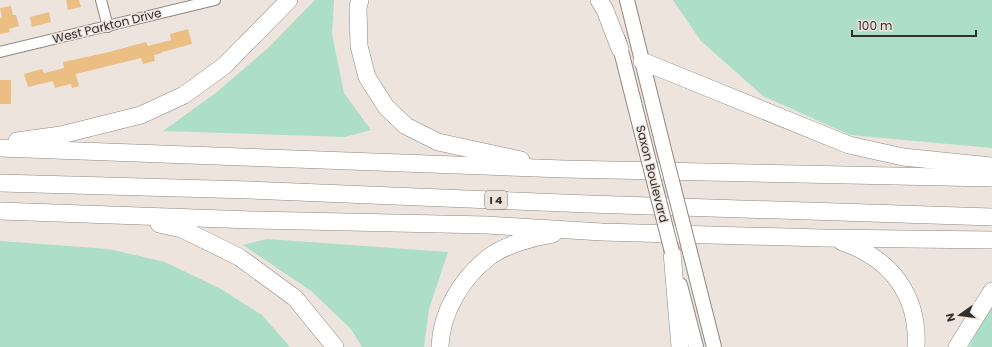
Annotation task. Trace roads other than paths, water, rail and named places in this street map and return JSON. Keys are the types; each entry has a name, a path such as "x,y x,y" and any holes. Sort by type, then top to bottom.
{"highway":[{"path":"0,143 61,135 141,115 184,95 224,66 289,0"},
{"path":"360,0 358,7 359,46 367,77 386,107 406,126 438,142 564,169"},
{"path":"599,0 605,10 620,49"},
{"path":"642,61 849,145 903,157 992,166"},
{"path":"0,148 564,169 992,178"},
{"name":"I 4","path":"0,184 249,190 589,204 992,217"},
{"path":"0,211 252,220 487,225 602,232 822,238 992,240"},
{"path":"112,214 182,229 239,256 295,298 327,335 335,347"},
{"path":"440,347 448,312 455,296 464,282 490,257 503,249 552,234 602,232"},
{"path":"822,238 853,246 877,259 895,276 903,287 910,301 914,314 917,333 916,347"},
{"path":"672,252 680,347"},
{"path":"957,347 992,291"}],"main road":[{"name":"Saxon Boulevard","path":"608,0 696,347"},
{"name":"Saxon Boulevard","path":"627,0 714,347"}],"street":[{"path":"101,0 108,27"},
{"name":"West Parkton Drive","path":"0,52 215,0"}]}
